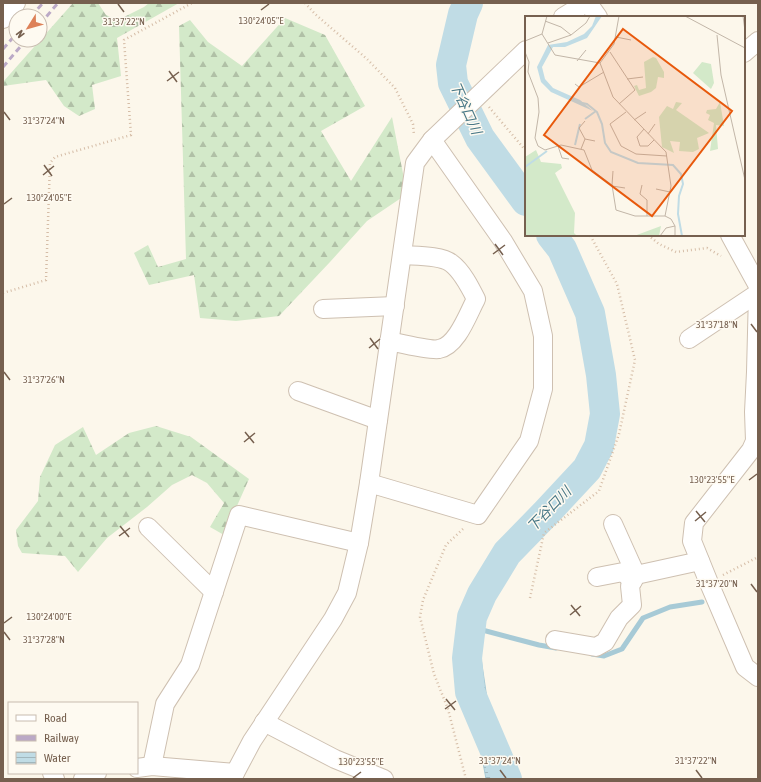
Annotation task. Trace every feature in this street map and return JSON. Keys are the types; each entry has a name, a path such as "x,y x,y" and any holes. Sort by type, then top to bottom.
{"street":[{"path":"3,19 16,3"},
{"path":"565,16 587,3 597,16"},
{"path":"745,52 758,41"},
{"path":"359,543 239,515 190,666 164,704 145,767 237,776 252,741 333,619 347,593 359,543 369,483 416,163 432,140 525,51"},
{"path":"369,483 478,514 529,441 543,389 542,336 533,291 503,241 432,140"},
{"path":"731,236 758,286"},
{"path":"389,342 437,350 448,346 461,330 476,299 468,283 451,262 440,258 402,255"},
{"path":"689,339 758,293 754,412 755,441 751,450 694,523 692,541 708,583 745,667 758,677"},
{"path":"323,309 395,306"},
{"path":"298,391 378,420"},
{"path":"555,640 596,647 605,642 619,618 632,605 630,586 634,578 613,524"},
{"path":"148,527 214,592"},
{"path":"597,577 623,572 634,578 700,561"},
{"path":"264,722 335,759 384,779"},
{"path":"83,779 95,774"}],"path":[{"path":"3,293 46,280 50,163 52,160 55,157 131,135 124,40 192,3"},
{"path":"305,3 315,14 368,59 395,88 413,124 416,163"},
{"path":"478,95 525,150"},
{"path":"530,598 544,533 599,491 619,434 635,360 617,284 591,236"},
{"path":"649,236 659,244 676,252 707,248 727,259"},
{"path":"466,779 448,709 434,674 420,617 423,600 446,545 478,514"},
{"path":"708,583 758,557"}],"green space":[{"path":"73,3 98,3 106,15 118,20 149,3 179,3 117,38 121,76 92,85 95,109 79,116 64,106 46,80 3,86 3,82 33,48 48,48 48,31"},
{"path":"285,18 325,35 365,106 321,131 351,181 392,117 407,194 367,221 279,316 236,321 200,318 194,275 149,285 134,253 148,245 158,267 186,259 179,26 190,20 208,42 242,66"},
{"path":"156,426 191,437 249,479 224,535 210,527 224,503 207,483 192,475 172,485 147,507 107,538 78,572 65,556 22,553 18,546 16,530 38,501 40,477 55,445 83,427 96,455 129,433"}],"water":[{"path":"478,638 488,705 518,779 486,779 478,736"}],"waterway":[{"name":"下谷口川","path":"468,3 463,14 451,65 453,83 480,138 525,200"},
{"name":"下谷口川","path":"507,779 470,692 467,658 472,617 482,594 507,553 587,469 599,446 605,414 601,375 590,313 562,249 552,236"},
{"path":"592,654 604,656 622,649 643,618 670,607 702,602"},
{"path":"471,627 556,648"}],"railway":[{"path":"38,8 43,3"},
{"path":"48,15 58,3"},
{"path":"3,49 8,43"},
{"path":"3,67 19,48"}]}
